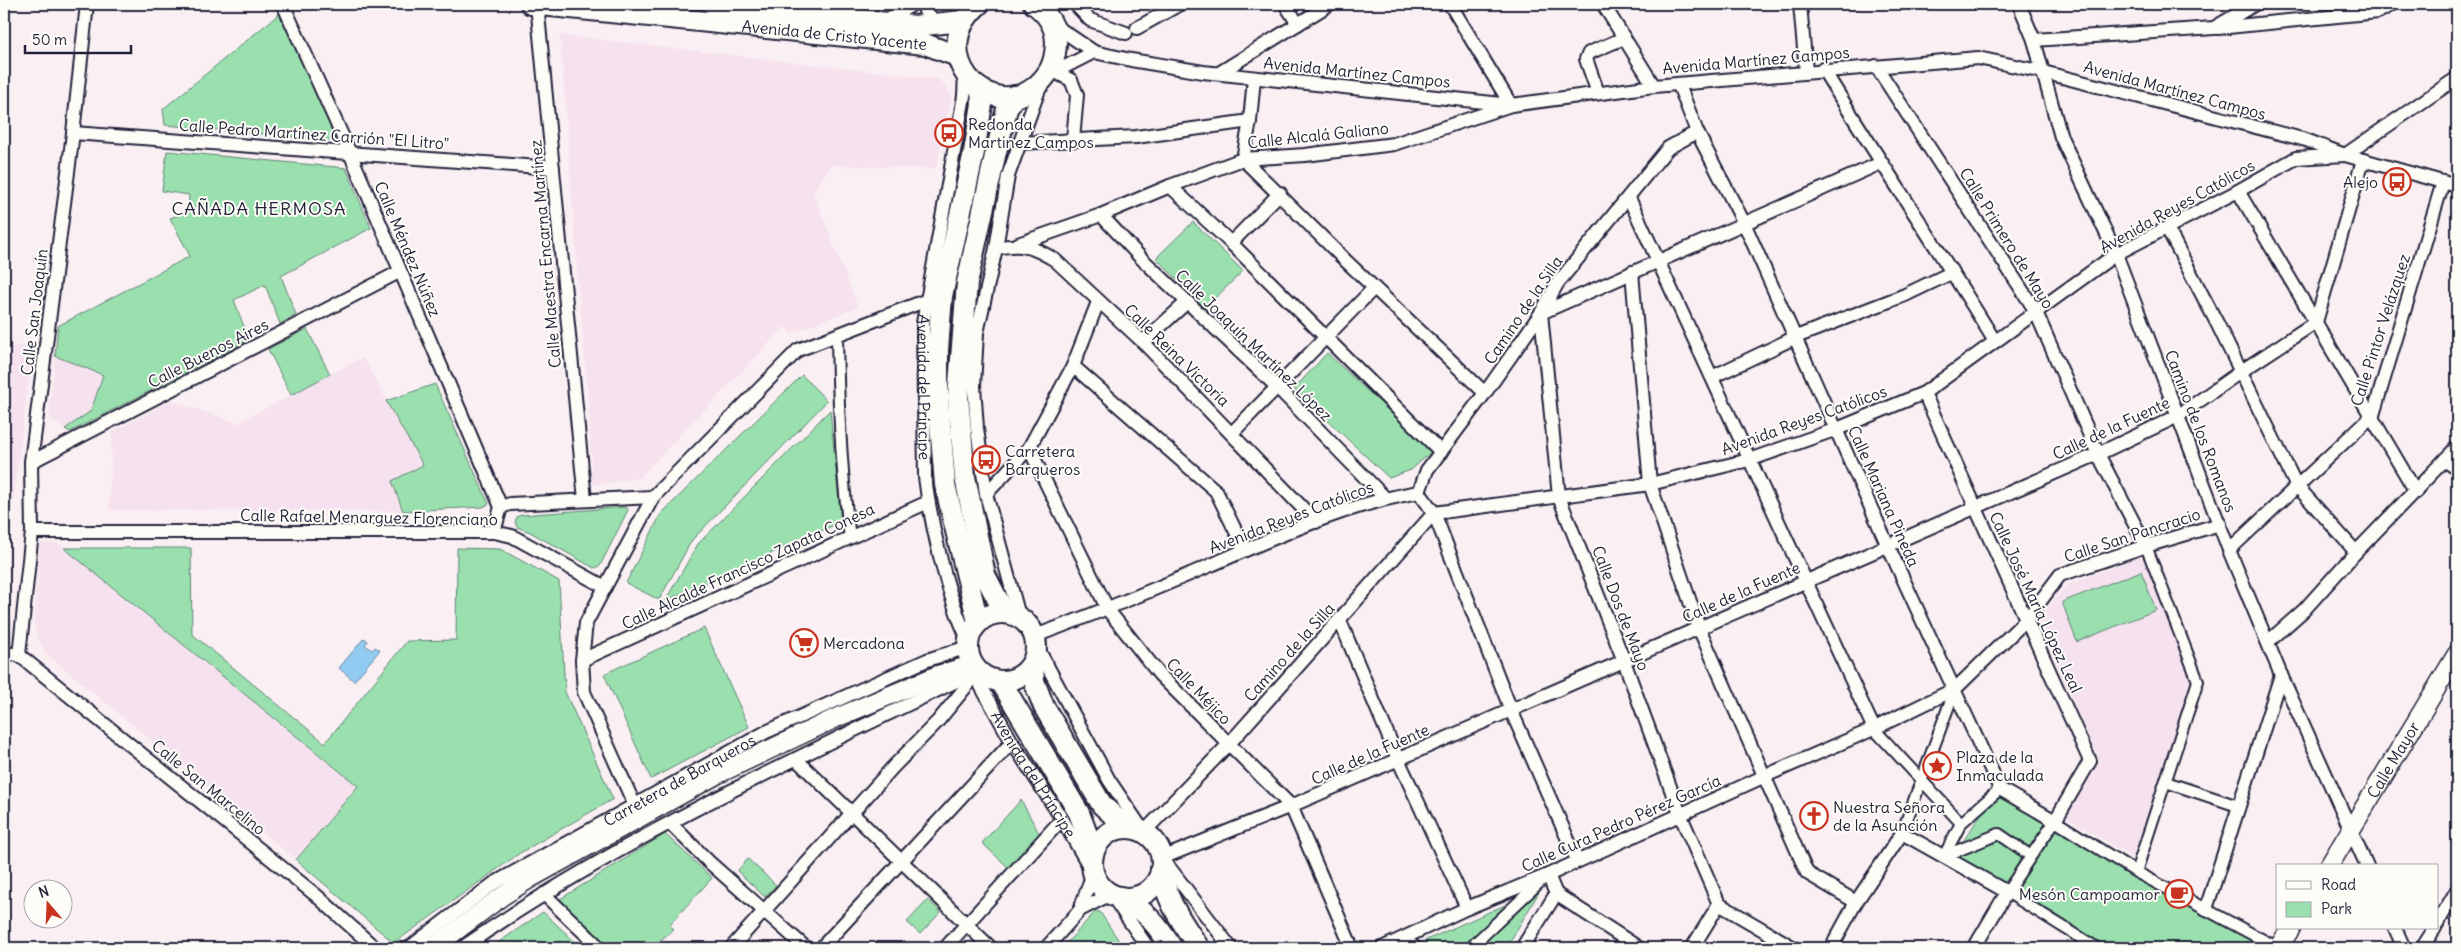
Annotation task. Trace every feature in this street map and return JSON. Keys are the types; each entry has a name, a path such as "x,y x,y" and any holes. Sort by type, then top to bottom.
{"main road":[{"name":"Avenida de Cristo Yacente","path":"531,4 925,44 961,64"},
{"name":"Avenida de Cristo Yacente","path":"713,4 765,7 915,26 962,22"},
{"path":"979,4 962,22 957,36 961,64 971,82 981,89 998,96 1014,96 1030,90 1048,76 1054,64 1057,44 1046,11"},
{"name":"Avenida del Príncipe","path":"974,656 945,485 938,397 938,350 942,296 974,152 982,104 981,89"},
{"name":"Avenida del Príncipe","path":"1012,614 985,575 965,477 958,397 967,283 994,156 1007,109 1014,96"},
{"path":"1035,648 1025,673 1014,679 1001,682 990,679 974,656 990,614 1012,614 1032,628 1035,648 1034,681 1044,707 1102,805 1116,818 1140,830 1156,843 1164,884 1172,908 1199,948"},
{"name":"Carretera de Barqueros","path":"433,948 501,897 531,878 718,774 836,718 938,675 974,656"},
{"name":"Calle Mayor","path":"2330,864 2456,658"},
{"name":"Avenida del Príncipe","path":"1001,682 1079,812 1088,837 1092,866"},
{"path":"1140,830 1125,827 1106,834 1096,846 1092,866 1097,882 1116,896 1136,904 1147,914 1172,948"},
{"path":"1116,896 1129,898 1147,892 1153,885 1161,864"},
{"path":"2278,948 2290,930"}],"street":[{"name":"Calle San Joaquín","path":"19,655 32,532 31,462 74,133 87,4"},
{"name":"Calle Méndez Núñez","path":"283,4 350,153 399,272 501,507"},
{"name":"Calle Maestra Encarna Martínez","path":"537,4 585,500"},
{"path":"882,22 913,4"},
{"path":"924,4 925,11 937,24"},
{"path":"1075,4 1090,20 1131,30 1180,4"},
{"path":"1285,4 1298,24"},
{"path":"1219,73 1330,4"},
{"path":"1450,4 1511,105"},
{"path":"1603,4 1654,86"},
{"path":"1800,4 1806,71"},
{"name":"Camino de los Romanos","path":"2019,4 2034,40 2061,137 2116,254 2230,550 2281,675 2365,864"},
{"path":"2214,28 2240,7 2255,4"},
{"path":"2034,40 2214,28 2378,12 2393,4"},
{"name":"Avenida Martínez Campos","path":"1046,11 1094,52 1131,60 1254,78 1511,105 1654,86 1679,85 1823,69 1978,58 2043,72 2306,140 2345,155 2457,186"},
{"path":"1598,93 1586,59 1590,53 1624,38"},
{"path":"1012,614 986,494 977,428 974,386 977,333 996,248 1008,176 1019,143 1048,76 1094,52"},
{"name":"Avenida del Príncipe","path":"961,64 963,104 927,300 923,333 925,477 928,502 956,615 974,656 982,686 1012,742 1092,866"},
{"name":"Calle Primero de Mayo","path":"1876,66 2036,310 2098,454 2146,546"},
{"path":"1823,69 1880,163 1953,272 1994,340"},
{"path":"1048,76 1071,80 1077,95 1073,140"},
{"path":"1254,78 1250,121 1243,159 1374,288 1485,393"},
{"path":"2345,155 2457,78"},
{"path":"1679,85 1697,132"},
{"name":"Calle Alcalá Galiano","path":"1018,244 1101,215 1170,186 1243,159 1305,155 1394,144 1511,105"},
{"path":"1019,143 1136,137 1250,121"},
{"name":"Camino de la Silla","path":"1419,492 1427,470 1542,313 1557,284 1668,148 1697,132"},
{"name":"Calle Mariana Pineda","path":"1697,132 1744,223 1888,546 2000,789"},
{"name":"Calle Pedro Martínez Carrión \"El Litro\"","path":"74,133 553,168"},
{"name":"Avenida Reyes Católicos","path":"1434,513 1650,484 1749,460 1837,428 1924,393 1994,340 2116,254 2238,191 2296,158 2345,155"},
{"path":"2316,322 2363,160"},
{"path":"1542,313 1880,163"},
{"name":"Calle Pintor Velázquez","path":"2230,550 2296,485 2373,415 2443,182"},
{"path":"1170,186 1232,243 1441,452"},
{"path":"2238,191 2373,415 2416,492"},
{"path":"1232,243 1280,194"},
{"path":"1629,198 1874,729 1961,823"},
{"name":"Calle Joaquín Martínez López","path":"1101,215 1187,302 1278,388 1385,498"},
{"path":"2167,228 2217,323 2296,485 2356,552"},
{"name":"Calle Reina Victoria","path":"996,248 1018,244 1039,250 1055,260 1143,342 1232,432 1316,522"},
{"name":"Calle Buenos Aires","path":"31,462 399,272"},
{"path":"1632,272 1650,484 1699,628 1807,873 1856,902"},
{"path":"1712,378 1796,337 1905,294 1953,272"},
{"path":"1232,432 1278,388 1374,288"},
{"path":"634,804 584,692 582,660 586,624 653,497 798,350 927,300"},
{"path":"986,494 1029,448 1073,366 1098,302"},
{"path":"1143,342 1187,302"},
{"name":"Calle Dos de Mayo","path":"1542,313 1560,497 1624,661 1680,814 1719,904"},
{"name":"Calle de la Fuente","path":"1161,864 2098,454 2178,416 2316,322"},
{"path":"837,335 841,460 850,538"},
{"path":"1073,366 1216,492 1245,550"},
{"name":"Calle José María López Leal","path":"1924,393 2090,761 2055,821"},
{"path":"2268,642 2290,625 2356,552 2416,492 2457,447"},
{"name":"Calle Méjico","path":"1029,448 1108,610 1159,674 1291,806 1352,948"},
{"path":"2444,460 2457,470"},
{"path":"1419,492 1434,513 1511,710 1577,860"},
{"name":"Avenida Reyes Católicos","path":"1035,648 1108,610 1245,550 1316,522 1385,498 1419,492"},
{"path":"494,532 501,507 510,504 653,497"},
{"name":"Calle Alcalde Francisco Zapata Conesa","path":"582,660 928,502"},
{"name":"Camino de la Silla","path":"1140,830 1228,744 1340,621 1434,513"},
{"name":"Calle San Pancracio","path":"1874,729 1955,689 2027,619 2060,575 2146,546 2220,524"},
{"name":"Calle Rafael Menarguez Florenciano","path":"32,532 494,532 512,536 605,587"},
{"path":"2136,872 2198,681 2146,546"},
{"path":"1340,621 1398,759 1467,908"},
{"path":"4,653 19,655"},
{"name":"Calle San Marcelino","path":"19,655 316,896 375,948"},
{"path":"462,948 544,894 670,824 796,759 974,656"},
{"path":"732,948 938,720 974,656"},
{"name":"Carretera de Barqueros","path":"409,948 493,884 766,732 927,660 974,656"},
{"path":"2206,910 2281,675"},
{"path":"1831,948 1856,902 1902,833 1955,689"},
{"name":"Calle Cura Pedro Pérez García","path":"1382,948 1467,908 1548,875 1577,860 1874,729"},
{"path":"822,948 1012,742"},
{"path":"796,759 966,926 991,948"},
{"path":"2166,782 2238,806"},
{"path":"1944,856 1961,823 2000,789 2136,872 2278,948"},
{"path":"945,948 1062,819"},
{"path":"1974,948 2007,892 2055,821"},
{"path":"670,824 765,913 806,948"},
{"path":"1902,833 2007,892 2097,948"},
{"path":"1944,856 2000,834 2031,856"},
{"path":"1161,864 1231,948"},
{"path":"1046,948 1080,910 1092,866"},
{"path":"1470,948 1548,875 1556,894 1639,948"},
{"path":"2438,922 2457,890"},
{"path":"544,894 600,948"},
{"path":"1522,948 1556,894"},
{"path":"1080,910 1116,896 1148,948"},
{"path":"1692,948 1719,904 1794,948"},
{"path":"2396,930 2404,948"},
{"path":"2422,948 2434,930"},
{"path":"1404,938 1416,948"}],"shaded area":[{"path":"560,35 940,79 952,96 936,169 831,165 813,192 858,307 790,334 785,327 639,478 592,485 588,396"},
{"path":"4,345 33,348 13,502 4,508"},
{"path":"55,356 103,375 91,411 65,429 52,420 49,415"},
{"path":"363,357 423,465 396,489 403,511 109,510 112,432 171,400 238,423"},
{"path":"40,543 58,543 358,786 296,860 45,653 37,637 34,622"},
{"path":"2144,555 2192,680 2133,858 2066,817 2100,761 2050,651 2038,619 2066,585"}],"green space":[{"path":"771,4 865,4 860,15"},
{"path":"284,10 338,141 165,125 163,109"},
{"path":"167,151 346,168 371,228 281,276 296,315 280,324 265,285 234,300 249,340 70,432 65,429 91,411 103,375 55,356 58,326 190,256 170,218 188,212 189,195 162,191"},
{"path":"1193,222 1243,271 1205,308 1156,258"},
{"path":"307,329 330,374 291,395 268,349"},
{"path":"1327,353 1432,451 1411,470 1389,478 1294,389"},
{"path":"802,375 827,401 692,540 659,600 626,583 661,514"},
{"path":"435,384 489,504 483,507 403,511 392,481 423,465 386,401"},
{"path":"830,410 841,522 665,601 698,544"},
{"path":"626,507 628,510 600,566 594,568 530,532 517,527 515,522 517,517 521,515"},
{"path":"64,548 191,548 192,634 325,743 407,641 456,640 457,548 500,549 559,581 565,692 613,799 520,853 394,943 296,860 358,786"},
{"path":"2141,571 2156,610 2077,642 2062,602"},
{"path":"704,628 749,727 651,779 604,674"},
{"path":"1997,790 2278,948 2099,948 1952,858"},
{"path":"1021,800 1040,835 1009,868 982,843"},
{"path":"665,834 712,878 669,925 674,929 651,948 609,948 557,901"},
{"path":"748,859 776,885 765,897 737,871"},
{"path":"1541,889 1506,948 1408,948"},
{"path":"928,900 941,912 920,934 907,922"},
{"path":"1096,911 1100,912 1119,941 1112,948 1062,948"},
{"path":"543,912 582,948 490,948"}],"water":[{"path":"364,638 368,641 365,645 372,650 375,647 380,650 354,681 339,668"}],"place":[{"name":"Redonda Martinez Campos","path":"949,133"},
{"name":"Alejo","path":"2397,182"},
{"name":"Carretera Barqueros","path":"986,460"},
{"name":"Mercadona","path":"804,643"},
{"name":"Plaza de la Inmaculada","path":"1937,766"},
{"name":"Nuestra Señora de la Asunción","path":"1814,816"},
{"name":"Mesón Campoamor","path":"2179,894"}],"district":[{"name":"CAÑADA HERMOSA","path":"259,208"}]}
